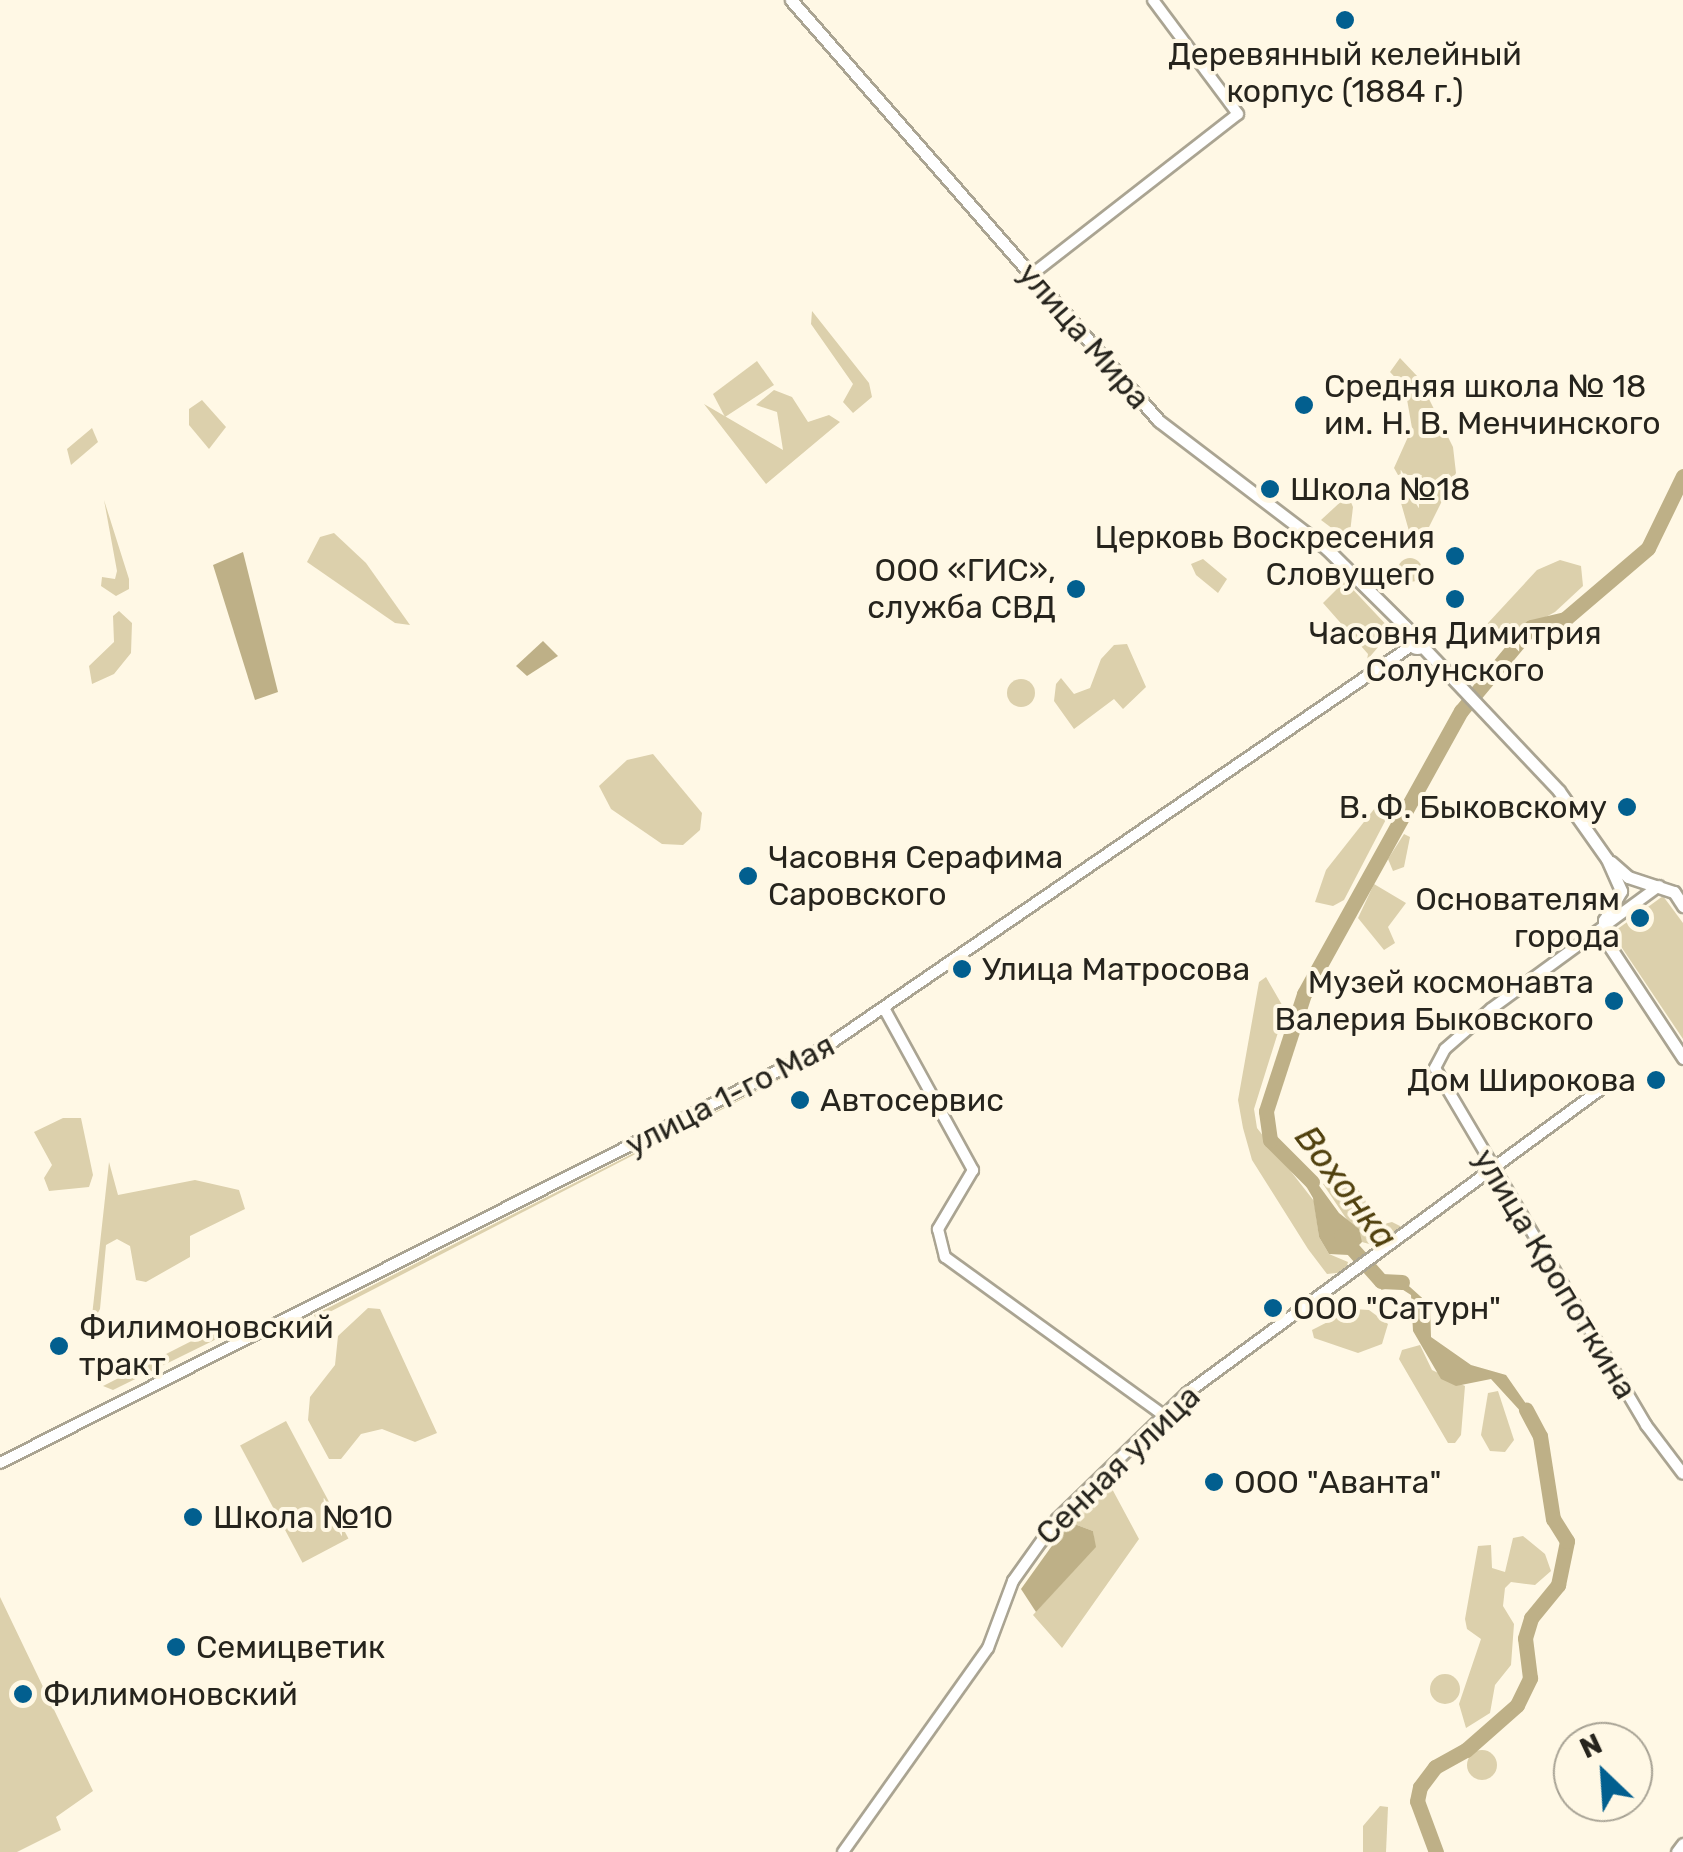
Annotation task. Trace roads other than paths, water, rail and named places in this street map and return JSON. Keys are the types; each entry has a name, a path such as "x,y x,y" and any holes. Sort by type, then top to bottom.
{"main road":[{"name":"улица Мира","path":"791,0 1178,440 1327,549 1559,791 1608,859"},
{"path":"1608,859 1628,877 1660,886 1683,906"},
{"path":"1608,859 1621,892 1602,926 1681,1052"},
{"path":"1677,1852 1683,1844"}],"street":[{"path":"1031,275 1238,114 1154,0"},
{"name":"улица 1-го Мая","path":"0,1464 753,1085 885,1010 1416,643"},
{"path":"1602,926 1660,886"},
{"name":"улица Кропоткина","path":"1602,926 1491,1009 1445,1049 1435,1068 1646,1425 1683,1474"},
{"path":"885,1010 973,1170 938,1229 938,1244 959,1271 1163,1415"},
{"name":"Сенная улица","path":"843,1852 988,1648 1013,1580 1037,1541 1163,1415 1601,1090"}],"waterway":[{"name":"Вохонка","path":"1312,1182 1270,1140 1266,1111 1304,994 1461,711 1531,627 1565,619 1648,548 1683,476"},
{"name":"Вохонка","path":"1341,1236 1381,1281 1402,1282"},
{"name":"Вохонка","path":"1436,1852 1417,1801 1420,1787 1435,1767 1466,1750 1517,1705 1530,1678 1525,1638 1531,1618 1558,1585 1567,1541 1553,1519 1540,1436 1526,1410"}],"place":[{"name":"Деревянный келейный корпус (1884 г.)","path":"1345,20"},
{"name":"Средняя школа № 18 им. Н. В. Менчинского","path":"1304,405"},
{"name":"Школа №18","path":"1270,489"},
{"name":"Церковь Воскресения Словущего","path":"1455,556"},
{"name":"ООО «ГИС», служба СВД","path":"1076,589"},
{"name":"Часовня Димитрия Солунского","path":"1455,599"},
{"name":"В. Ф. Быковскому","path":"1627,807"},
{"name":"Часовня Серафима Саровского","path":"748,876"},
{"name":"Основателям города","path":"1640,918"},
{"name":"Улица Матросова","path":"962,969"},
{"name":"Музей космонавта Валерия Быковского","path":"1614,1001"},
{"name":"Дом Широкова","path":"1656,1080"},
{"name":"Автосервис","path":"800,1100"},
{"name":"ООО \"Сатурн\"","path":"1273,1308"},
{"name":"Филимоновский тракт","path":"59,1346"},
{"name":"ООО \"Аванта\"","path":"1214,1482"},
{"name":"Школа №10","path":"193,1517"},
{"name":"Семицветик","path":"176,1647"},
{"name":"Филимоновский","path":"23,1694"}]}
